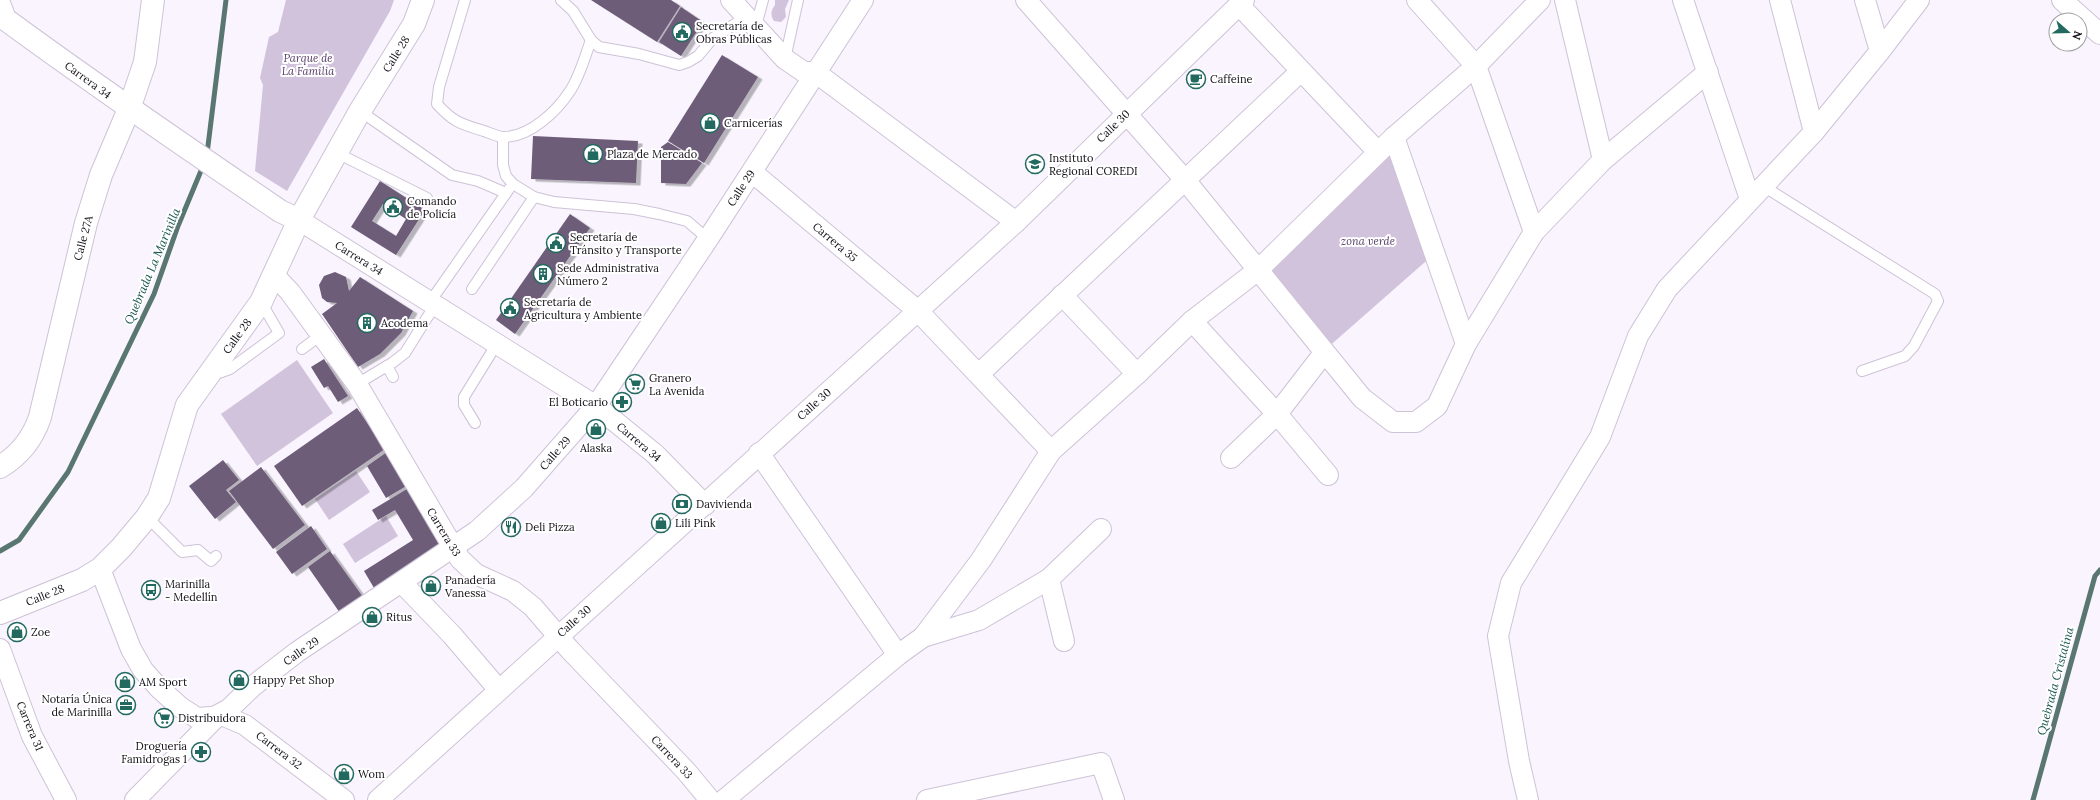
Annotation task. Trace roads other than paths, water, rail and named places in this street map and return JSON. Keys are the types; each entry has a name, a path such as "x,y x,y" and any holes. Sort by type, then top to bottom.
{"main road":[{"name":"Calle 27A","path":"0,466 13,459 36,429 47,392 86,224 101,175 129,109 145,62 153,0"},
{"name":"Calle 28","path":"0,614 82,580 100,569 121,548 147,516 159,498 188,405 261,302 299,220 360,111 414,24 423,0"},
{"name":"Carrera 34","path":"2,19 129,109 165,130 248,189 299,220"}],"street":[{"path":"730,0 785,59 804,72 815,72 1016,222"},
{"name":"Calle 29","path":"135,800 218,715 229,709 253,686 297,652 402,583 477,531 524,488 596,406 708,239 863,0"},
{"path":"1026,0 1125,114 1185,180 1362,398 1393,422 1416,422 1438,406 1466,344 1534,232 1603,160 1708,72"},
{"path":"1417,0 1476,66 1534,232"},
{"path":"724,800 898,655 923,637 981,560 1051,451 1192,321 1258,270 1394,137 1476,66 1540,0"},
{"path":"1565,0 1603,160"},
{"path":"1683,0 1708,72 1757,192"},
{"path":"1780,0 1814,132"},
{"path":"1865,0 1880,51"},
{"path":"1528,800 1519,761 1498,636 1511,583 1600,437 1638,336 1667,289 1814,132 1880,51 1918,0"},
{"path":"2062,0 2100,34"},
{"path":"1241,2 1301,70 1378,152"},
{"name":"Calle 30","path":"378,800 705,505 759,453 1016,222 1241,2"},
{"path":"979,374 1301,70"},
{"path":"1394,137 1466,344"},
{"name":"Carrera 35","path":"752,172 918,311 1051,451"},
{"name":"Carrera 34","path":"299,220 496,345 596,406 654,454 705,505"},
{"name":"Carrera 33","path":"274,275 290,292 356,384 460,559 476,574 513,591 533,607 558,636 681,765 710,800"},
{"path":"1062,295 1136,374"},
{"path":"1192,321 1277,414 1328,475"},
{"path":"1231,458 1277,414 1324,352"},
{"path":"759,453 898,655"},
{"path":"923,637 979,620 1049,579 1101,529"},
{"name":"Carrera 32","path":"100,569 132,649 143,670 158,687 180,707 197,718 218,715 231,718 245,725 344,800"},
{"path":"1049,579 1064,641"},
{"path":"402,583 452,635 499,690"},
{"name":"Carrera 31","path":"0,649 32,736 66,800"},
{"path":"926,800 1101,763 1114,800"}],"lane":[{"path":"465,0 439,87 437,104 450,119 503,137 521,134 538,125 557,107 571,90 591,40"},
{"path":"561,0 582,22 591,40 599,47 639,54 679,65 698,56 713,38 751,22 763,0"},
{"path":"785,59 798,0"},
{"path":"360,111 452,175 478,181 506,193"},
{"path":"503,137 503,165 506,176 513,184 534,197 554,202 634,209 659,214 687,221 708,239"},
{"path":"337,154 427,198"},
{"path":"356,384 388,366 405,353 432,304 513,184"},
{"path":"1757,192 1935,294 1938,301 1914,346 1905,356 1862,371"},
{"path":"472,289 534,197"},
{"path":"208,377 230,369 279,333 261,302"},
{"path":"302,349 321,335"},
{"path":"476,424 464,405 464,397 496,345"},
{"path":"388,366 393,377"},
{"path":"147,516 182,552 198,550 211,561 216,556"}],"waterway":[{"name":"Quebrada La Marinilla","path":"207,154 226,0"},
{"name":"Quebrada La Marinilla","path":"0,551 19,540 68,472 154,294 178,226 203,166"},
{"name":"Quebrada Cristalina","path":"2033,800 2095,576 2100,570"}],"place":[{"name":"Secretaría de Obras Públicas","path":"682,32"},
{"name":"Caffeine","path":"1196,79"},
{"name":"Carnicerías","path":"710,123"},
{"name":"Plaza de Mercado","path":"593,154"},
{"name":"Instituto Regional COREDI","path":"1035,164"},
{"name":"Comando de Policía","path":"393,207"},
{"name":"Secretaría de Tránsito y Transporte","path":"556,243"},
{"name":"Sede Administrativa Número 2","path":"543,274"},
{"name":"Secretaría de Agricultura y Ambiente","path":"510,308"},
{"name":"Acodema","path":"367,323"},
{"name":"Granero La Avenida","path":"635,384"},
{"name":"El Boticario","path":"622,402"},
{"name":"Alaska","path":"596,429"},
{"name":"Davivienda","path":"682,504"},
{"name":"Lili Pink","path":"661,523"},
{"name":"Deli Pizza","path":"511,527"},
{"name":"Panadería Vanessa","path":"431,586"},
{"name":"Marinilla - Medellín","path":"151,590"},
{"name":"Ritus","path":"372,617"},
{"name":"Zoe","path":"17,632"},
{"name":"Happy Pet Shop","path":"239,680"},
{"name":"AM Sport","path":"125,682"},
{"name":"Notaría Única de Marinilla","path":"126,705"},
{"name":"Distribuidora","path":"164,718"},
{"name":"Droguería Famidrogas 1","path":"201,752"},
{"name":"Wom","path":"344,774"}],"park label":[{"name":"Parque de La Familia","path":"308,64"},
{"name":"zona verde","path":"1368,241"}]}
